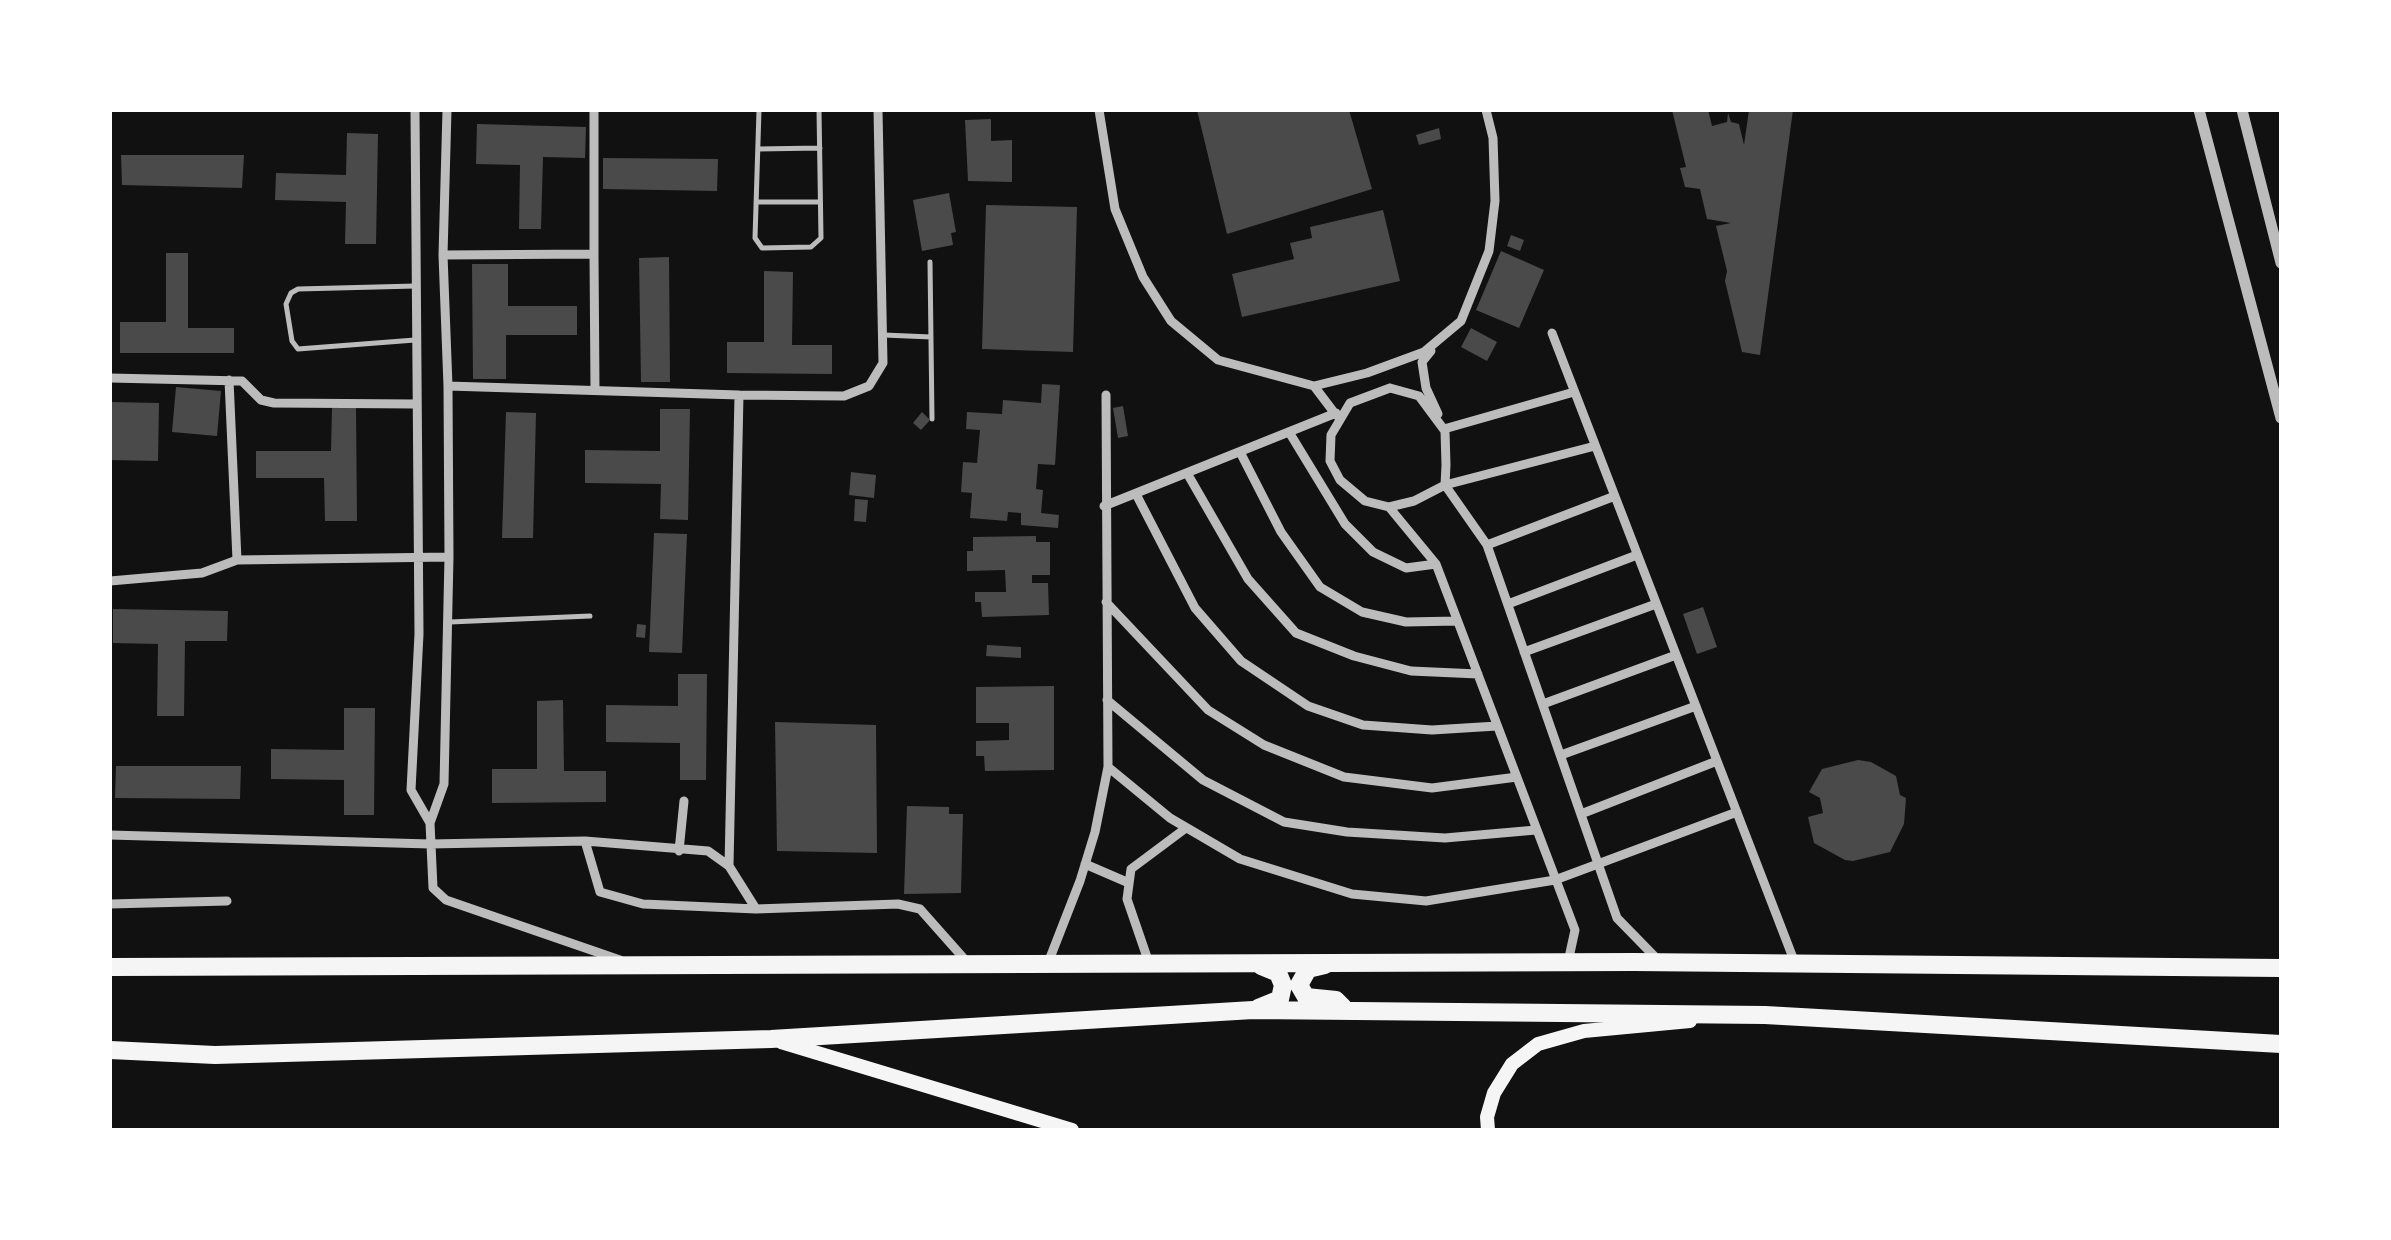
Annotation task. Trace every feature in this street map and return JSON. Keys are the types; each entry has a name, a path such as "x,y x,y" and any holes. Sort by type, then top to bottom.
{"highway":[{"path":"110,967 1660,962 2281,968"},
{"path":"1238,963 1278,974 1283,985 1280,999 1253,1010"},
{"path":"1335,963 1308,970 1299,985 1306,997 1336,1000 1348,1011"},
{"path":"110,1050 215,1055 770,1039 1253,1010 1764,1015 2281,1044"}],"main road":[{"path":"1488,1130 1486,1118 1494,1093 1512,1064 1538,1044 1584,1030 1764,1015"},
{"path":"770,1039 1072,1130"}],"street":[{"path":"415,110 418,634 411,790 430,823"},
{"path":"448,110 443,254 448,386 444,784 430,823 433,888 446,900 633,964"},
{"path":"594,110 595,390"},
{"path":"448,386 844,396 869,386 883,363 884,335 878,110"},
{"path":"1099,110 1115,209 1143,277 1171,320 1218,360 1314,386 1367,373 1424,352 1461,321 1489,251 1495,201 1493,138 1486,110"},
{"path":"2199,110 2281,418"},
{"path":"2242,110 2281,263"},
{"path":"443,254 594,254"},
{"path":"1450,330 1422,362 1426,388 1445,430 1445,485 1487,545 1617,918 1660,962"},
{"path":"1552,334 1795,963"},
{"path":"110,378 242,381 261,400 274,403 415,404"},
{"path":"229,380 238,560"},
{"path":"1314,386 1336,413 1330,461 1340,480 1365,502 1389,507 1414,501 1445,485 1595,446"},
{"path":"1332,435 1350,403 1390,388 1419,396 1445,430"},
{"path":"1445,430 1574,392"},
{"path":"729,866 738,395"},
{"path":"1048,964 1085,864 1108,768 1106,395"},
{"path":"1104,506 1336,413"},
{"path":"1290,432 1345,524 1373,552 1406,568 1436,564"},
{"path":"1240,452 1281,532 1320,587 1362,612 1406,622 1457,621"},
{"path":"1187,473 1248,579 1296,634 1411,672 1478,674"},
{"path":"1136,494 1195,608 1240,662 1308,706 1363,725 1432,730 1497,726"},
{"path":"1487,545 1614,496"},
{"path":"1389,507 1436,564 1574,930 1568,962"},
{"path":"1508,604 1638,555"},
{"path":"110,581 202,573 238,560 448,558"},
{"path":"1106,602 1208,710 1264,745 1344,777 1432,788 1517,777"},
{"path":"1524,652 1656,604"},
{"path":"1542,704 1676,655"},
{"path":"1107,700 1203,780 1284,822 1347,832 1446,838 1536,830"},
{"path":"1560,755 1696,706"},
{"path":"1581,814 1717,761"},
{"path":"1108,768 1186,828 1240,859 1352,894 1426,901 1556,880 1737,812"},
{"path":"679,851 684,801"},
{"path":"1149,963 1127,899 1131,869 1186,828"},
{"path":"110,835 430,844 584,841 708,851 729,866 756,910"},
{"path":"584,841 600,892 643,904 756,910 898,904 920,909 967,962"},
{"path":"1085,864 1129,882"},
{"path":"110,904 226,901"}],"lane":[{"path":"759,110 755,238 762,248 811,247 821,238 819,110"},
{"path":"758,148 820,148"},
{"path":"756,202 820,202"},
{"path":"930,262 932,419"},
{"path":"415,286 298,289 286,304 292,341 298,348 415,340"},
{"path":"884,335 931,336"},
{"path":"447,622 590,616"}],"building":[{"path":"1197,110 1349,110 1372,189 1227,234"},
{"path":"1672,110 1708,110 1712,126 1727,122 1728,113 1731,122 1739,124 1744,145 1749,110 1793,110 1760,355 1742,352 1725,281 1727,271 1716,226 1731,223 1707,219 1700,189 1685,187 1680,168 1686,167"},
{"path":"991,119 991,141 1012,140 1012,182 968,181 965,120"},
{"path":"477,124 586,127 585,158 543,157 541,229 519,229 520,165 476,164"},
{"path":"1439,128 1441,139 1419,145 1416,135"},
{"path":"347,133 378,134 376,244 345,244 346,202 275,200 276,173 346,175"},
{"path":"121,155 244,155 242,188 122,185"},
{"path":"603,158 718,159 717,191 603,189"},
{"path":"949,193 956,232 951,233 953,245 922,251 913,200"},
{"path":"986,205 1077,207 1073,352 982,349"},
{"path":"1383,210 1400,281 1242,317 1232,274 1294,259 1290,243 1312,238 1310,227"},
{"path":"1511,235 1524,240 1520,251 1507,246"},
{"path":"1501,251 1544,270 1519,328 1476,310"},
{"path":"166,253 188,253 188,328 234,328 234,353 120,353 120,322 166,322"},
{"path":"669,257 670,382 641,382 639,258"},
{"path":"472,264 508,264 508,306 577,306 577,335 506,335 506,379 473,379"},
{"path":"764,271 793,272 792,345 832,345 832,374 727,373 727,342 764,342"},
{"path":"1471,328 1497,342 1487,361 1461,347"},
{"path":"1042,384 1060,385 1055,465 1038,464 1036,489 1043,490 1041,513 1059,515 1058,528 1021,525 1021,513 1008,512 1007,521 970,518 972,493 961,492 963,462 977,463 980,430 966,429 967,412 1002,414 1003,400 1041,403"},
{"path":"176,387 221,391 217,436 172,432"},
{"path":"110,402 159,403 158,461 110,460"},
{"path":"1123,406 1128,436 1118,438 1113,408"},
{"path":"332,408 356,408 357,521 325,521 324,478 256,478 256,451 331,451"},
{"path":"660,409 690,409 688,520 660,519 661,484 585,483 585,450 660,451"},
{"path":"506,412 536,413 533,538 502,538"},
{"path":"922,412 930,420 921,430 913,423"},
{"path":"851,472 876,475 874,498 849,495"},
{"path":"855,499 868,500 866,522 854,521"},
{"path":"654,533 687,534 682,653 649,652"},
{"path":"1036,536 1036,542 1050,542 1050,575 1032,575 1032,583 1048,583 1049,615 982,617 981,602 975,602 975,592 1006,592 1005,570 967,571 967,551 973,551 973,537"},
{"path":"1703,607 1717,647 1697,654 1683,614"},
{"path":"113,609 228,611 227,641 185,641 184,716 157,716 158,644 113,643"},
{"path":"637,624 646,625 645,638 636,637"},
{"path":"987,645 1021,647 1021,658 986,656"},
{"path":"678,674 707,674 706,780 680,780 680,743 606,742 606,705 678,706"},
{"path":"1054,686 1054,770 985,771 984,756 976,756 976,741 1009,740 1009,723 976,723 976,687"},
{"path":"563,700 564,771 606,771 606,802 492,803 492,769 537,769 537,701"},
{"path":"344,708 375,708 374,815 344,815 344,780 271,779 271,749 344,750"},
{"path":"775,722 876,725 877,853 777,851"},
{"path":"1858,760 1871,762 1896,776 1900,795 1906,798 1904,824 1890,852 1853,861 1814,843 1808,817 1823,813 1820,798 1809,792 1822,769"},
{"path":"116,766 241,766 240,799 115,798"},
{"path":"907,806 949,807 949,814 963,814 961,893 904,894"}]}
